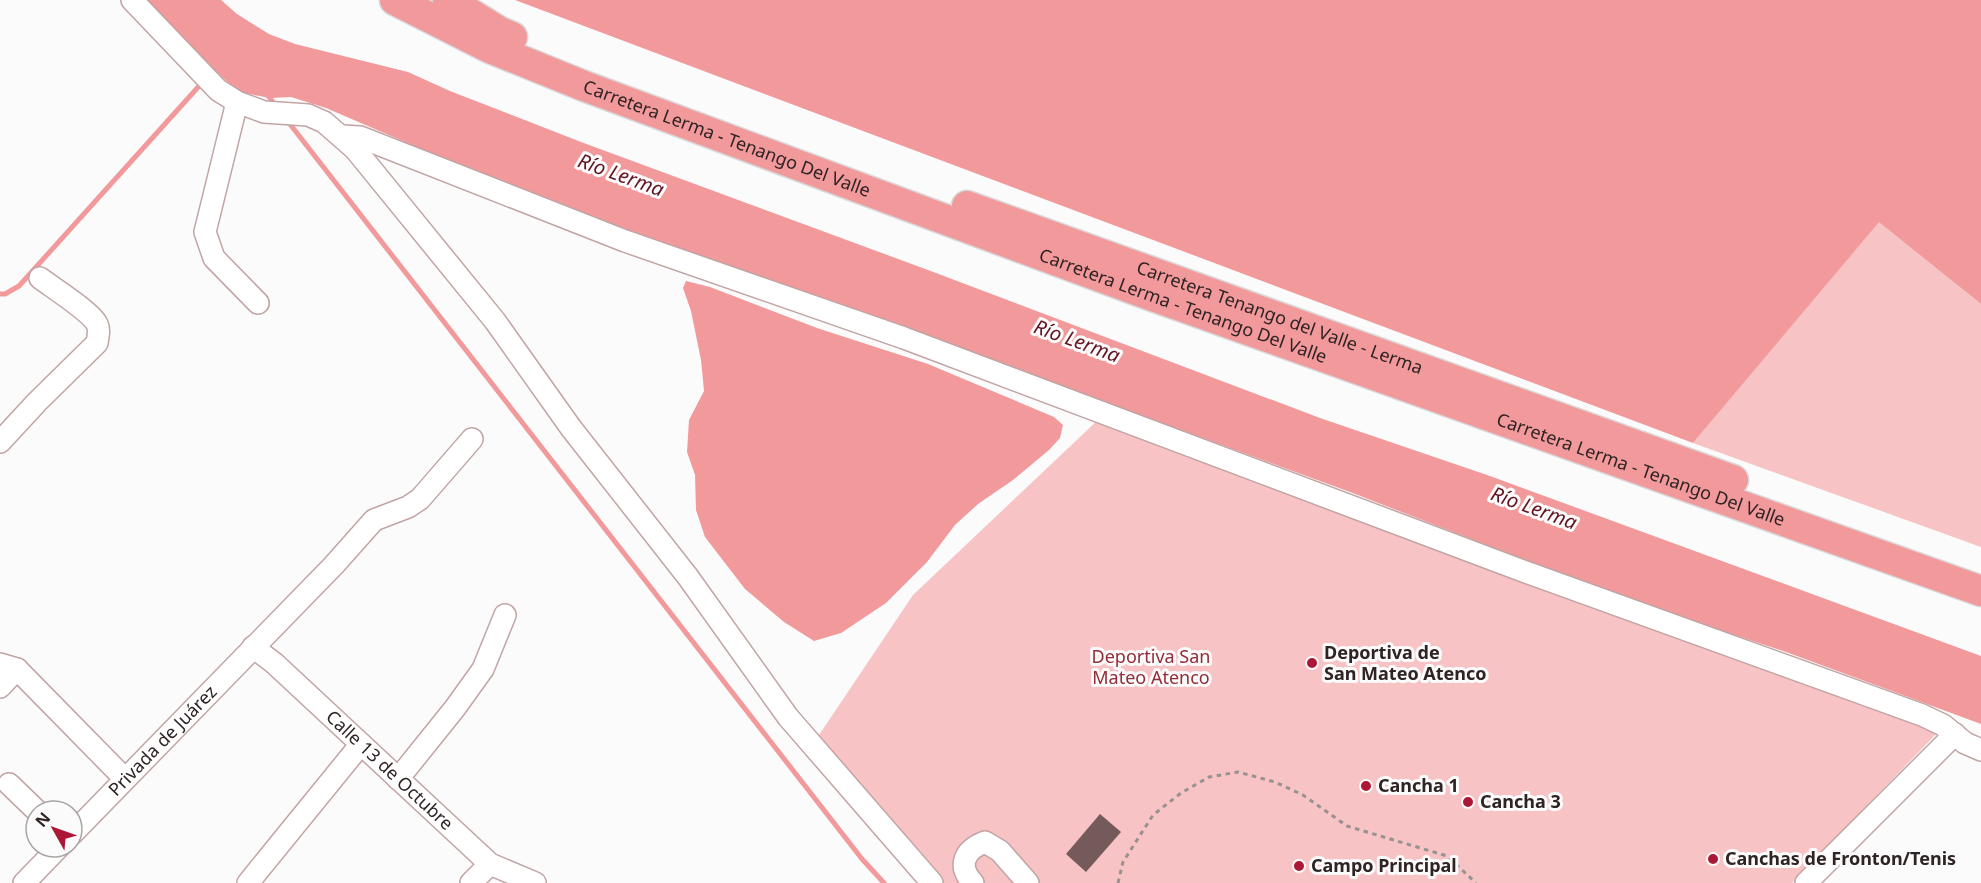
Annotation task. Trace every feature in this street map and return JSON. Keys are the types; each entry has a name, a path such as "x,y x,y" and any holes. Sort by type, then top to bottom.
{"highway":[{"name":"Carretera Lerma - Tenango Del Valle","path":"395,0 490,48 607,94 1155,297 1981,591"},
{"name":"Carretera Tenango del Valle - Lerma","path":"448,0 500,32 592,72 1981,570"}],"street":[{"path":"132,0 218,90 237,102 264,112 308,116 324,123 355,149 489,314 560,413 688,577 788,717 932,883"},
{"path":"237,102 205,232 214,258 258,303"},
{"path":"342,136 360,137 625,241 904,338 1512,567 1922,715 1943,725 1965,742 1981,750"},
{"path":"0,442 97,343 99,332 97,324 90,315 40,278"},
{"name":"Privada de Juárez","path":"84,821 334,565 374,520 408,507 420,499 472,439"},
{"path":"398,779 483,669 505,615"},
{"name":"Calle 13 de Octubre","path":"253,647 274,663 490,864 535,883"},
{"path":"0,687 8,666 124,778"},
{"path":"1806,883 1955,734"},
{"path":"248,883 361,744"},
{"path":"9,784 25,799"},
{"path":"973,883 966,875 964,859 972,847 985,842 1000,851 1028,883"},
{"path":"24,883 47,859"},
{"path":"471,883 490,864"}],"path":[{"path":"1118,883 1123,862 1153,815 1181,793 1209,777 1238,772 1275,782 1303,795 1347,826 1447,856 1476,883"}],"green space":[{"path":"1879,221 1981,304 1981,547 1693,443"},
{"name":"Deportiva de San Mateo Atenco","path":"1100,418 1939,731 1792,883 939,883 815,741 913,595"}],"water":[{"name":"Río Lerma","path":"145,0 221,0 237,14 269,34 295,44 408,72 450,91 581,142 1320,418 1490,476 1981,656 1981,724 1786,652 1674,615 1350,492 805,292 505,185 326,108 291,97 270,98 244,93 214,70"},
{"path":"515,0 1981,0 1981,304 1879,222 1693,443"},
{"path":"686,281 710,287 817,328 928,364 1054,417 1063,425 1060,438 1013,480 978,504 955,525 927,562 886,603 841,633 814,641 784,622 745,589 705,537 696,510 695,475 687,452 689,420 704,391 701,360 691,311 683,288"}],"building":[{"path":"1100,814 1121,832 1086,872 1066,854"}],"waterway":[{"path":"0,294 5,294 19,286 200,85"},
{"path":"265,92 273,102"},
{"path":"286,119 862,859 884,883"}],"place":[{"name":"Deportiva de San Mateo Atenco","path":"1312,663"},
{"name":"Cancha 1","path":"1366,786"},
{"name":"Cancha 3","path":"1468,802"},
{"name":"Canchas de Fronton/Tenis","path":"1713,859"},
{"name":"Campo Principal","path":"1299,866"}],"park label":[{"name":"Deportiva San Mateo Atenco","path":"1151,667"}]}
